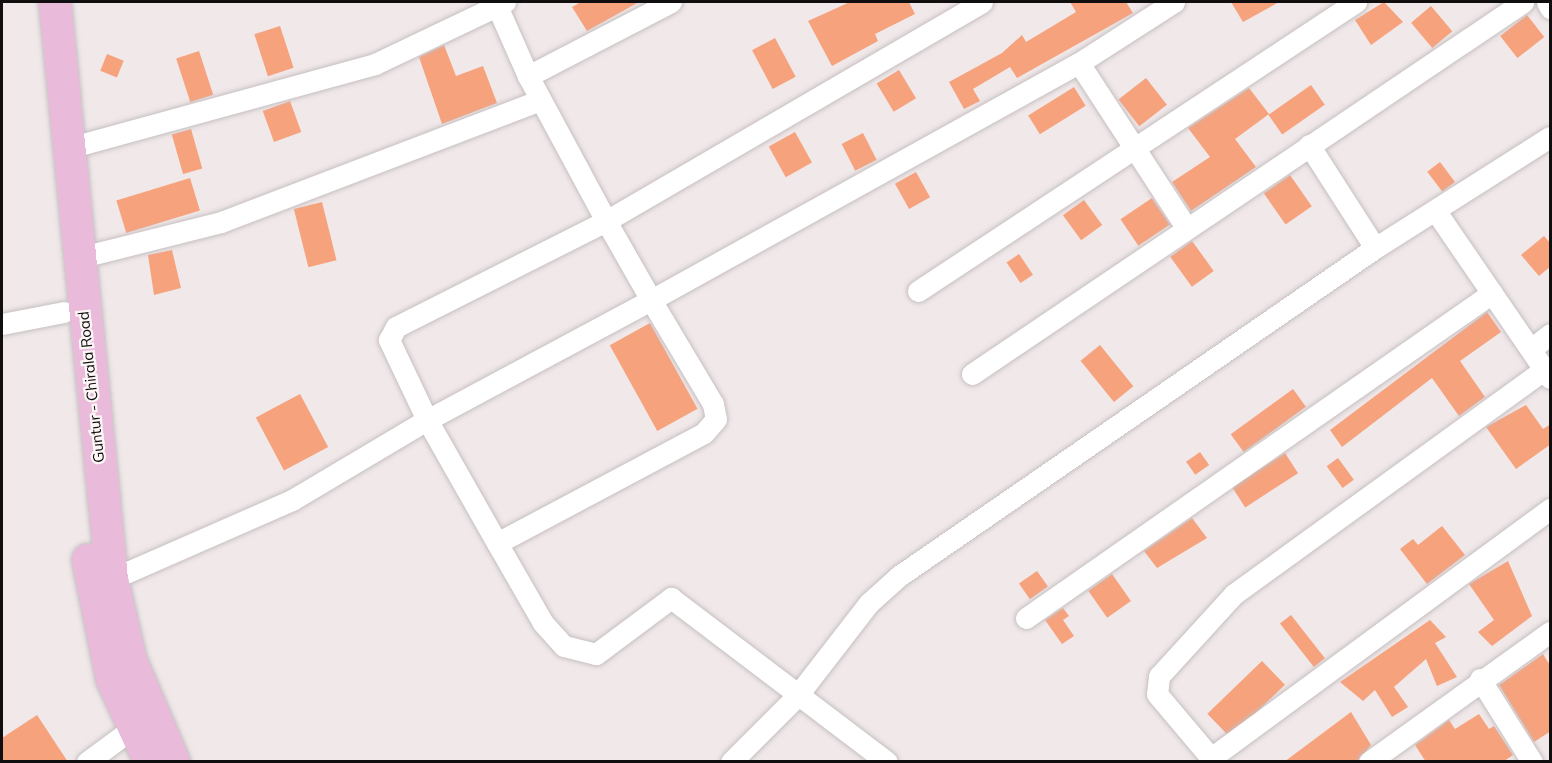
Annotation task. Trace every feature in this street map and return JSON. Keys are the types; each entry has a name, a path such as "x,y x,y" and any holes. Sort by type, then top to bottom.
{"main road":[{"name":"Guntur - Chirala Road","path":"36,2 94,606 112,679 150,762"},
{"name":"Guntur - Chirala Road","path":"55,2 78,258 112,579 131,661 174,762"}],"street":[{"path":"528,76 671,2"},
{"path":"887,762 797,696 671,598 596,654 564,646 543,623 427,420 388,340 396,327 606,221 982,2"},
{"path":"112,579 292,500 427,420 651,300 1079,63 1174,2"},
{"path":"918,291 1131,148 1356,2"},
{"path":"972,374 1186,227 1522,2"},
{"path":"1547,2 1551,8"},
{"path":"68,148 375,64 501,4 528,76 606,221 713,404 711,427 497,543"},
{"path":"1079,63 1131,148 1186,227"},
{"path":"78,258 221,222 541,100"},
{"path":"731,762 797,696 869,603 899,576 1375,248 1437,213 1551,137"},
{"path":"1309,145 1375,248"},
{"path":"1437,213 1548,374 1234,594 1159,676 1157,694 1211,760 1551,509"},
{"path":"1026,618 1492,293"},
{"path":"2,324 64,312"},
{"path":"1531,349 1551,334"},
{"path":"1369,762 1480,679 1551,632"},
{"path":"1480,679 1524,759"},
{"path":"87,762 133,728"}],"building":[{"path":"581,2 639,2 587,31 572,7"},
{"path":"850,2 909,2 915,14 875,34 878,41 832,66 808,21"},
{"path":"1070,2 1126,2 1133,13 1017,78 1010,67 973,89 980,101 964,109 949,82 1002,53 1022,35 1026,42 1076,12"},
{"path":"1231,2 1279,2 1243,22"},
{"path":"1384,2 1403,22 1371,45 1355,20"},
{"path":"1431,6 1452,31 1432,48 1411,23"},
{"path":"1527,15 1544,37 1517,58 1500,36"},
{"path":"280,26 294,68 268,76 254,34"},
{"path":"775,38 796,77 773,89 752,50"},
{"path":"444,45 456,76 483,66 497,103 442,124 419,57"},
{"path":"199,51 213,95 190,102 176,58"},
{"path":"107,54 124,61 117,77 100,71"},
{"path":"899,70 916,98 894,112 877,83"},
{"path":"1146,78 1167,105 1139,126 1118,100"},
{"path":"1311,85 1325,105 1282,134 1268,115"},
{"path":"1074,87 1086,106 1040,134 1028,116"},
{"path":"1249,88 1269,114 1235,139 1256,167 1191,211 1172,182 1210,157 1188,128"},
{"path":"290,101 301,132 274,142 263,111"},
{"path":"191,129 202,168 183,174 172,135"},
{"path":"795,132 812,163 786,177 769,147"},
{"path":"863,133 877,160 855,171 842,144"},
{"path":"1440,162 1455,182 1442,192 1427,172"},
{"path":"916,172 930,197 909,209 895,184"},
{"path":"1290,175 1312,206 1286,224 1264,193"},
{"path":"190,178 200,211 126,233 116,201"},
{"path":"1152,198 1170,225 1138,246 1120,219"},
{"path":"1084,200 1102,225 1081,240 1063,215"},
{"path":"322,202 337,260 308,267 294,209"},
{"path":"1544,236 1551,244 1551,266 1539,276 1521,255"},
{"path":"1192,241 1214,271 1192,287 1170,257"},
{"path":"172,250 181,288 154,295 148,255"},
{"path":"1019,254 1033,275 1021,283 1007,262"},
{"path":"1487,312 1501,332 1460,361 1485,397 1459,416 1432,378 1342,447 1330,430"},
{"path":"650,323 698,409 657,431 610,345"},
{"path":"1100,345 1133,386 1114,402 1081,361"},
{"path":"1293,389 1306,407 1244,452 1231,434"},
{"path":"300,394 328,447 284,470 256,417"},
{"path":"1526,405 1543,429 1551,424 1551,444 1516,469 1486,427"},
{"path":"1200,452 1209,465 1195,475 1186,462"},
{"path":"1285,453 1298,473 1245,507 1232,487"},
{"path":"1338,458 1354,480 1343,488 1327,466"},
{"path":"1192,518 1207,538 1157,568 1144,551"},
{"path":"1442,526 1465,555 1427,584 1400,549 1413,539 1418,545"},
{"path":"1508,561 1532,616 1492,646 1478,632 1494,620 1469,584"},
{"path":"1037,571 1048,587 1030,599 1019,584"},
{"path":"1112,574 1131,601 1107,618 1088,591"},
{"path":"1063,608 1069,616 1063,620 1074,636 1062,644 1045,620"},
{"path":"1291,615 1325,658 1314,667 1280,624"},
{"path":"1430,620 1446,637 1435,643 1457,677 1437,686 1426,659 1394,687 1408,707 1392,717 1375,690 1363,701 1340,682"},
{"path":"1543,654 1551,667 1551,731 1534,742 1499,685"},
{"path":"1262,661 1285,685 1230,738 1207,714"},
{"path":"1351,712 1371,745 1357,762 1284,762"},
{"path":"1479,714 1489,729 1494,726 1513,755 1503,762 1426,762 1415,745 1449,720 1455,729"},
{"path":"37,715 68,762 2,762 2,738"}]}
